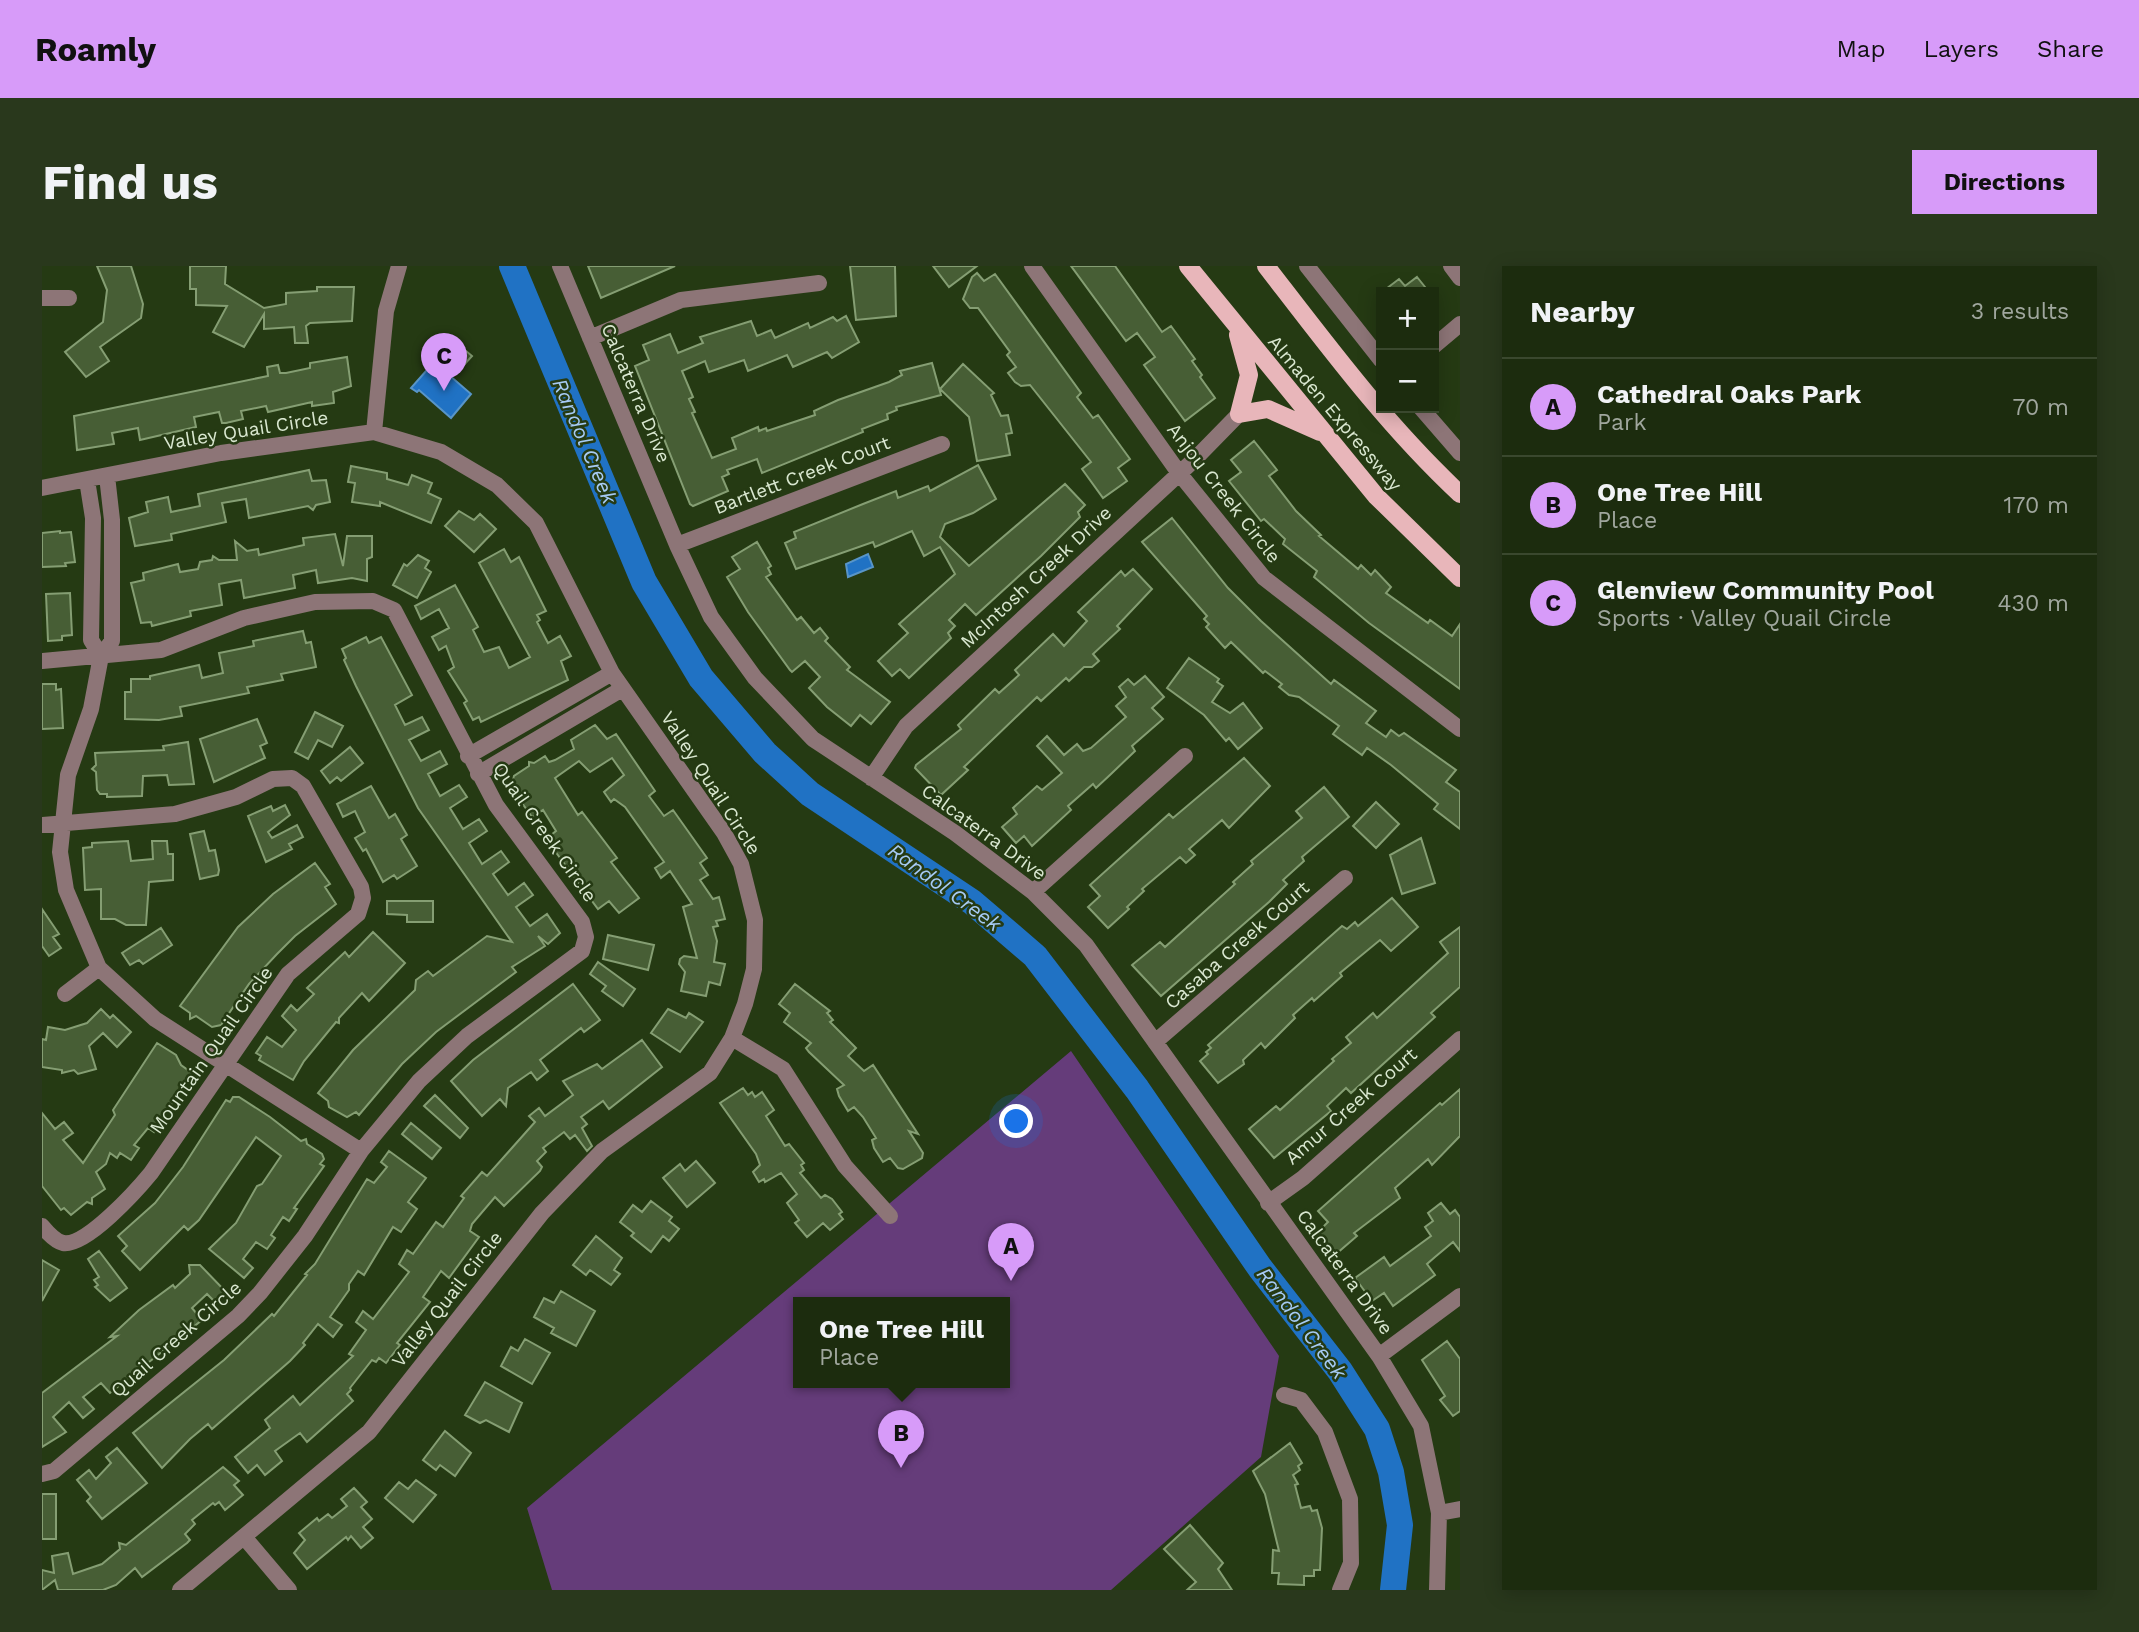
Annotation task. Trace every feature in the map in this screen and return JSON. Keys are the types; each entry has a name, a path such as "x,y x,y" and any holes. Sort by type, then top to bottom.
{"main road":[{"name":"Almaden Expressway","path":"1188,266 1376,496 1460,578"},
{"name":"Almaden Expressway","path":"1266,266 1368,396 1427,464 1460,494"},
{"path":"1235,325 1249,375 1239,414 1268,409 1322,432"}],"street":[{"path":"374,432 386,311 399,266"},
{"name":"Calcaterra Drive","path":"560,266 677,545 711,617 755,678 813,739 955,832 1034,892 1086,945 1379,1356 1421,1426 1439,1513 1437,1590"},
{"name":"Anjou Creek Circle","path":"1032,266 1179,473 1264,578 1460,729"},
{"path":"1307,266 1376,354"},
{"path":"1451,266 1460,278"},
{"path":"590,338 681,300 819,283"},
{"path":"42,298 69,298"},
{"path":"1439,342 1460,324"},
{"path":"1425,413 1460,453"},
{"name":"McIntosh Creek Drive","path":"872,778 906,726 1239,414"},
{"name":"Valley Quail Circle","path":"42,488 221,453 374,432 441,452 497,485 536,523 612,673 723,833 741,864 749,885 755,920 754,970 732,1038 710,1073 603,1151 542,1213 369,1432 180,1590"},
{"name":"Bartlett Creek Court","path":"677,545 942,444"},
{"path":"107,476 112,520 112,641 101,656 91,709 68,775 60,852 66,890 99,968 155,1019 361,1151"},
{"path":"87,480 93,518 91,640 101,656"},
{"name":"Quail Creek Circle","path":"42,661 161,650 244,618 315,602 384,604 394,610 496,805 582,922 586,937 582,950 467,1036 419,1081 361,1151 298,1246 237,1316 54,1471 42,1474"},
{"path":"468,756 612,673"},
{"path":"478,774 622,689"},
{"path":"1034,892 1185,756"},
{"name":"Mountain Quail Circle","path":"42,825 174,814 236,797 282,777 292,778 303,786 361,887 362,906 358,914 288,974 151,1173 132,1196 83,1237 73,1242 63,1243 42,1226"},
{"name":"Casaba Creek Court","path":"1155,1042 1345,878"},
{"path":"65,994 99,968"},
{"path":"732,1038 783,1069 845,1167 890,1216"},
{"name":"Amur Creek Court","path":"1269,1203 1303,1178 1460,1039"},
{"path":"1379,1356 1460,1296"},
{"path":"1284,1395 1301,1400 1325,1432 1350,1499 1351,1563 1339,1590"},
{"path":"1439,1513 1460,1509"},
{"path":"245,1538 289,1590"}],"shaded area":[{"path":"1071,1051 1279,1356 1261,1457 1111,1590 552,1590 527,1508"}],"water":[{"path":"434,362 471,394 451,418 419,390 417,392 411,388"},
{"path":"868,554 873,567 848,577 846,564"}],"building":[{"path":"97,266 131,266 143,304 141,318 100,347 109,361 86,377 65,352 103,322 107,290"},
{"path":"190,266 226,266 225,284 264,308 286,304 286,293 317,291 317,287 354,287 352,321 310,323 306,326 308,343 295,343 294,327 264,329 264,314 244,347 213,332 227,306 196,305 196,289 190,289"},
{"path":"588,266 675,266 601,298"},
{"path":"850,266 895,266 896,316 856,320"},
{"path":"933,266 977,266 949,287"},
{"path":"1071,266 1115,266 1162,332 1171,326 1195,359 1192,361 1202,375 1200,377 1215,398 1185,421 1144,365 1155,357 1137,333 1126,341"},
{"path":"977,273 984,281 995,274 1081,393 1077,397 1093,418 1098,415 1130,459 1118,468 1127,481 1103,498 1082,469 1091,462 1030,385 1021,386 1015,382 1008,373 1016,367 1007,355 1010,352 978,308 970,308 963,299 972,277"},
{"path":"1417,277 1425,287 1389,287 1399,279 1405,286"},
{"path":"846,316 859,342 832,358 827,352 793,367 787,355 748,371 744,360 709,372 705,361 682,371 693,397 689,399 695,412 692,413 712,458 736,449 732,438 758,427 759,431 766,428 767,431 815,415 814,411 838,400 889,382 902,375 900,371 932,363 941,395 896,407 897,410 887,414 888,419 862,429 863,432 762,473 757,459 727,470 729,474 722,477 728,491 693,506 690,504 635,366 649,360 643,345 670,334 678,353 703,343 700,337 751,321 757,336 771,330 775,338 808,323 810,328 833,317 837,321"},
{"path":"452,339 472,356 462,367 454,360 447,367 439,359"},
{"path":"347,357 351,386 333,392 334,403 312,406 312,402 268,412 266,406 241,411 243,419 226,423 222,423 219,412 194,417 196,427 140,440 138,428 112,433 114,444 77,450 74,416 268,376 267,367 278,365 280,373 286,373 310,368 310,363"},
{"path":"963,364 994,393 991,395 1001,416 1008,415 1012,433 1006,434 1010,455 977,461 969,417 940,389"},
{"path":"1254,441 1277,470 1269,476 1296,511 1321,535 1319,536 1358,569 1361,565 1371,575 1375,570 1391,587 1386,593 1428,623 1430,620 1452,636 1460,624 1460,689 1369,623 1314,577 1317,571 1283,544 1285,539 1264,519 1261,521 1229,481 1241,472 1231,460"},
{"path":"978,465 996,499 973,513 945,524 940,537 969,566 1065,484 1085,505 1078,512 1080,517 976,615 965,604 949,620 955,626 948,633 951,638 909,678 900,669 892,676 878,661 908,633 899,624 955,574 940,547 924,556 912,531 875,547 873,542 796,569 785,543 796,538 794,532 863,504 896,491 898,498 928,486 930,491"},
{"path":"351,466 387,473 387,479 408,485 412,475 432,483 428,493 441,499 431,523 380,502 380,506 352,502 355,483 348,482"},
{"path":"309,470 312,481 326,480 330,502 316,505 313,510 308,506 249,518 246,499 222,503 226,522 171,534 172,540 135,546 129,518 148,512 146,502 168,497 171,512 200,506 198,494"},
{"path":"459,511 474,520 480,514 496,529 474,552 445,526"},
{"path":"1172,518 1228,588 1261,621 1331,684 1334,680 1376,711 1366,723 1386,737 1391,730 1399,736 1404,733 1456,770 1446,782 1460,792 1460,829 1434,809 1438,804 1391,765 1367,748 1362,755 1333,734 1339,726 1299,697 1289,695 1279,687 1282,684 1265,671 1263,673 1231,642 1225,648 1206,627 1209,624 1204,619 1207,616 1142,542"},
{"path":"71,532 75,562 65,563 66,566 42,567 42,533"},
{"path":"335,534 343,566 347,536 372,536 372,557 367,559 367,581 352,578 318,583 316,570 293,575 295,588 244,598 241,580 219,584 222,605 190,611 191,616 152,626 151,622 141,623 131,583 144,580 143,573 178,564 180,572 198,569 200,562 212,560 213,556 219,560 237,560 235,541 247,551 258,549 259,555 304,545 303,538"},
{"path":"757,542 771,566 768,568 771,574 766,577 797,620 801,617 814,633 820,628 828,638 825,641 850,667 847,670 890,702 871,724 860,715 851,726 827,707 809,688 820,677 805,661 792,672 748,612 727,577 740,569 732,557"},
{"path":"504,549 511,562 519,557 546,611 537,615 540,620 537,622 548,643 560,636 571,656 561,661 568,680 481,722 479,717 473,720 464,703 467,701 448,671 454,667 446,646 439,650 432,637 449,628 439,609 421,619 415,606 455,585 478,627 473,630 484,652 499,647 509,668 530,657 479,563"},
{"path":"418,555 429,561 425,568 431,572 417,598 393,585 404,564 407,566"},
{"path":"1133,569 1152,589 1117,626 1120,629 1093,654 1099,661 1092,667 1084,667 1069,681 1066,678 1041,701 1037,697 964,767 968,770 941,795 915,768 916,765 961,729 958,725 995,689 999,693 1019,675 1015,670 1053,634 1064,646 1087,621 1078,612 1121,571 1125,576"},
{"path":"70,593 72,635 62,636 62,640 48,641 46,594"},
{"path":"303,631 306,643 311,642 316,667 281,674 283,680 247,687 249,693 180,707 182,716 159,720 125,719 125,692 131,692 131,679 150,679 150,676 199,665 202,678 223,673 219,653 254,646 253,641"},
{"path":"366,637 369,643 381,637 412,695 395,705 405,725 422,717 429,730 409,740 421,761 440,751 447,764 428,774 440,796 459,785 467,797 450,808 463,829 479,819 487,831 469,843 482,864 501,851 509,862 493,874 508,895 524,883 533,895 516,907 530,926 547,914 560,933 548,944 538,936 545,946 512,967 516,972 436,1032 402,1064 359,1115 356,1112 347,1117 329,1107 328,1101 318,1093 353,1050 415,990 416,980 428,971 433,976 487,936 512,942 418,808 356,686 342,649"},
{"path":"1189,658 1219,679 1217,682 1223,686 1212,702 1230,713 1243,703 1262,728 1238,749 1229,738 1226,741 1204,715 1167,688"},
{"path":"1145,676 1164,697 1152,708 1163,719 1132,746 1135,751 1096,788 1093,784 1068,806 1071,810 1032,846 1024,836 1016,843 1002,827 1017,814 1013,808 1037,786 1042,790 1062,773 1037,746 1047,736 1064,755 1077,744 1083,751 1091,748 1126,717 1116,706 1126,697 1119,687 1128,679 1134,685"},
{"path":"42,684 56,684 56,690 61,689 63,728 42,729"},
{"path":"315,712 343,726 332,747 318,740 308,759 295,752"},
{"path":"257,719 267,743 260,746 265,758 214,782 200,739"},
{"path":"595,725 607,739 616,734 655,791 649,796 664,816 673,810 707,858 700,863 708,875 700,880 713,899 719,897 725,919 716,921 718,926 713,927 717,941 714,962 725,964 720,985 709,982 706,996 681,991 685,972 679,964 680,959 684,956 697,958 683,907 692,904 670,871 661,878 655,868 664,862 625,807 614,799 611,802 604,792 624,775 612,758 590,772 579,761 555,778 578,815 582,812 617,858 611,862 639,898 619,913 609,901 598,909 546,839 556,831 543,810 532,817 512,789 516,787 512,782 514,776 529,766 529,762 534,763 545,756 549,762 555,760 574,749 571,740"},
{"path":"188,742 194,784 169,785 167,775 143,776 142,796 107,797 107,794 100,794 97,790 96,772 92,769 96,765 95,753 164,750 163,746"},
{"path":"350,747 363,763 341,781 337,777 330,783 321,771"},
{"path":"1244,758 1270,786 1229,828 1222,820 1189,849 1195,855 1186,863 1180,857 1142,889 1144,891 1127,907 1129,909 1108,928 1088,907 1100,896 1090,885 1169,814 1173,818"},
{"path":"371,786 389,818 395,814 407,835 401,839 417,866 397,879 394,875 383,882 366,849 363,851 355,838 365,832 355,811 343,817 337,804"},
{"path":"1324,787 1349,817 1302,857 1304,861 1283,880 1287,884 1269,902 1161,996 1132,965 1160,942 1165,947 1235,884 1233,882 1253,864 1251,861 1302,818 1296,811"},
{"path":"1376,802 1399,824 1376,848 1353,826"},
{"path":"285,805 290,815 268,832 272,838 297,825 303,837 289,844 292,849 266,862 248,816 271,806 273,811"},
{"path":"204,831 209,851 215,850 219,870 218,875 200,879 190,834"},
{"path":"1421,838 1435,883 1402,894 1390,855"},
{"path":"128,841 131,861 153,859 152,841 167,841 168,854 173,854 173,880 149,882 146,925 126,925 115,919 101,919 101,889 85,890 83,848 92,847 92,843"},
{"path":"315,863 330,884 325,887 336,904 277,954 249,984 221,1025 212,1027 196,1016 190,1019 190,1013 180,1006 238,927 273,894"},
{"path":"1392,898 1418,927 1391,951 1380,940 1340,973 1342,976 1314,1001 1312,998 1293,1015 1295,1018 1265,1048 1261,1043 1243,1060 1244,1064 1218,1083 1200,1061 1211,1048 1208,1045 1342,926 1347,929 1355,922 1358,926"},
{"path":"387,901 433,901 433,922 407,922 407,915 387,914"},
{"path":"42,909 59,934 53,937 61,948 49,956 42,946"},
{"path":"1460,927 1460,987 1431,1013 1435,1017 1351,1093 1346,1088 1327,1106 1331,1111 1274,1158 1249,1129 1276,1106 1280,1110 1351,1043 1346,1037 1373,1013 1377,1018 1448,953 1440,942"},
{"path":"161,928 172,945 143,964 139,960 130,965 122,953"},
{"path":"373,932 405,963 369,1001 362,993 304,1061 293,1080 259,1060 261,1056 256,1053 267,1037 282,1047 296,1030 282,1016 291,1005 297,1011 314,994 307,988 345,952 349,957"},
{"path":"608,935 654,945 648,970 603,959"},
{"path":"598,962 635,989 623,1006 602,991 606,986 590,974"},
{"path":"573,984 600,1020 584,1032 581,1028 540,1060 548,1071 537,1080 531,1072 508,1088 506,1106 500,1099 482,1116 451,1081 473,1060"},
{"path":"795,984 830,1011 827,1013 833,1020 830,1022 856,1048 848,1056 864,1071 873,1065 918,1134 909,1131 923,1153 922,1158 903,1169 898,1168 890,1158 883,1162 874,1148 872,1140 876,1138 863,1117 854,1107 848,1111 839,1096 837,1089 844,1085 809,1052 806,1048 811,1043 784,1022 790,1013 779,1004"},
{"path":"101,1009 110,1018 113,1015 131,1032 117,1047 103,1033 89,1046 96,1069 78,1074 74,1070 62,1073 62,1070 42,1067 42,1039 46,1040 48,1027 65,1030 87,1023"},
{"path":"668,1009 686,1018 689,1013 703,1022 680,1052 651,1033"},
{"path":"642,1040 662,1067 609,1109 603,1101 581,1117 587,1124 582,1128 592,1146 587,1151 575,1135 570,1139 564,1132 543,1148 546,1152 537,1161 542,1167 540,1171 504,1206 495,1197 472,1224 470,1231 479,1237 449,1278 441,1271 423,1297 430,1302 397,1343 400,1345 386,1363 379,1358 376,1362 372,1360 350,1388 347,1394 353,1401 307,1442 300,1433 275,1451 282,1461 265,1475 257,1465 248,1473 235,1457 270,1428 265,1420 293,1396 300,1405 353,1356 349,1354 366,1330 356,1322 363,1311 373,1319 409,1272 399,1264 407,1250 413,1254 436,1222 443,1227 464,1198 461,1196 482,1172 487,1176 535,1122 529,1116 539,1108 545,1116 573,1095 563,1081 597,1064 602,1069"},
{"path":"157,1043 176,1055 181,1065 192,1073 154,1132 148,1128 134,1145 139,1148 131,1160 120,1153 117,1158 110,1153 106,1164 96,1172 105,1189 92,1198 92,1204 87,1202 71,1215 64,1208 61,1210 42,1186 42,1113 55,1129 64,1122 73,1133 63,1140 83,1163 115,1115 113,1110"},
{"path":"743,1088 748,1095 752,1092 755,1097 762,1092 774,1110 766,1116 785,1146 789,1144 804,1163 801,1165 804,1170 800,1173 821,1198 825,1195 832,1199 842,1212 839,1214 843,1219 830,1230 823,1223 807,1237 795,1223 799,1220 787,1203 797,1194 781,1173 765,1182 764,1179 759,1182 753,1172 760,1165 756,1154 720,1103"},
{"path":"1460,1089 1460,1136 1432,1165 1428,1159 1395,1188 1400,1198 1354,1233 1357,1236 1336,1254 1317,1233 1328,1222 1318,1211 1440,1103 1442,1105"},
{"path":"435,1095 468,1128 460,1138 424,1106"},
{"path":"233,1097 239,1097 270,1117 301,1141 306,1139 307,1144 322,1154 324,1159 320,1164 324,1166 294,1208 297,1209 289,1221 283,1217 271,1235 275,1238 267,1249 256,1242 243,1259 253,1268 244,1278 209,1249 236,1223 257,1186 262,1184 281,1156 256,1137 199,1220 188,1230 184,1226 140,1270 122,1251 127,1246 118,1236 155,1203 183,1167 226,1100 230,1102"},
{"path":"411,1123 441,1148 432,1159 402,1134"},
{"path":"389,1151 426,1178 408,1202 417,1209 401,1232 393,1227 364,1275 358,1271 349,1284 349,1290 330,1317 342,1325 333,1337 318,1324 303,1343 305,1345 290,1361 212,1429 208,1424 190,1439 162,1468 133,1433 224,1360 272,1314 274,1316 315,1264 367,1179 374,1183 387,1167 381,1162"},
{"path":"696,1161 715,1183 687,1207 663,1178 680,1164 685,1171"},
{"path":"651,1201 672,1217 669,1221 679,1229 669,1241 663,1236 651,1252 631,1236 634,1233 620,1222 633,1205 642,1212"},
{"path":"1441,1203 1450,1214 1455,1210 1460,1217 1460,1251 1453,1242 1427,1264 1435,1275 1393,1306 1384,1293 1372,1301 1355,1278 1384,1257 1390,1266 1431,1236 1425,1227 1433,1221 1428,1213"},
{"path":"596,1236 622,1258 614,1270 620,1274 611,1285 590,1270 586,1275 573,1265"},
{"path":"99,1251 127,1288 110,1301 95,1287 98,1285 94,1280 99,1277 88,1259"},
{"path":"42,1260 59,1270 42,1301"},
{"path":"189,1265 200,1265 227,1293 216,1303 207,1294 192,1308 202,1320 110,1393 101,1383 83,1397 94,1409 83,1418 69,1402 53,1417 66,1432 42,1447 42,1393 117,1336 110,1337 139,1310 173,1285 175,1288 190,1274"},
{"path":"561,1291 595,1311 576,1346 551,1333 554,1328 534,1317 544,1298 554,1303"},
{"path":"525,1339 550,1353 532,1384 501,1366 511,1347 518,1351"},
{"path":"1447,1341 1460,1359 1460,1411 1453,1416 1440,1400 1445,1396 1422,1360"},
{"path":"485,1382 522,1403 509,1432 486,1420 480,1423 465,1415"},
{"path":"445,1431 471,1453 455,1476 440,1465 436,1470 423,1460"},
{"path":"1290,1443 1302,1463 1298,1466 1300,1470 1293,1475 1298,1484 1295,1485 1301,1508 1310,1506 1312,1511 1317,1510 1322,1528 1320,1570 1314,1570 1314,1576 1304,1576 1304,1585 1278,1584 1279,1573 1272,1573 1273,1550 1279,1551 1265,1494 1253,1471"},
{"path":"117,1448 147,1483 102,1519 87,1501 91,1497 77,1480 89,1470 96,1479 111,1463 106,1457"},
{"path":"223,1467 239,1481 234,1485 243,1495 225,1510 219,1502 215,1505 213,1503 192,1520 195,1524 185,1534 190,1540 142,1577 135,1568 116,1585 103,1590 58,1590 55,1580 42,1590 42,1570 54,1573 52,1556 68,1553 73,1574 102,1564 120,1549 119,1543 126,1545"},
{"path":"416,1480 436,1495 413,1522 385,1498 399,1482 408,1489"},
{"path":"354,1488 367,1502 361,1507 372,1519 363,1527 373,1538 361,1548 351,1536 348,1540 346,1537 307,1569 294,1553 305,1540 299,1533 317,1518 319,1521 328,1514 332,1518 347,1506 341,1499"},
{"path":"42,1494 56,1494 56,1539 42,1539"},
{"path":"1190,1525 1223,1563 1218,1569 1232,1590 1187,1590 1196,1582 1164,1549"}],"waterway":[{"name":"Randol Creek","path":"512,266 644,582 701,678 765,753 810,794 972,902 1035,956 1137,1089 1260,1268 1340,1371 1377,1429 1391,1472 1400,1525 1393,1590"}],"place":[{"name":"Glenview Community Pool","path":"444,391"},
{"name":"Cathedral Oaks Park","path":"1011,1281"},
{"name":"One Tree Hill","path":"901,1468"}]}
